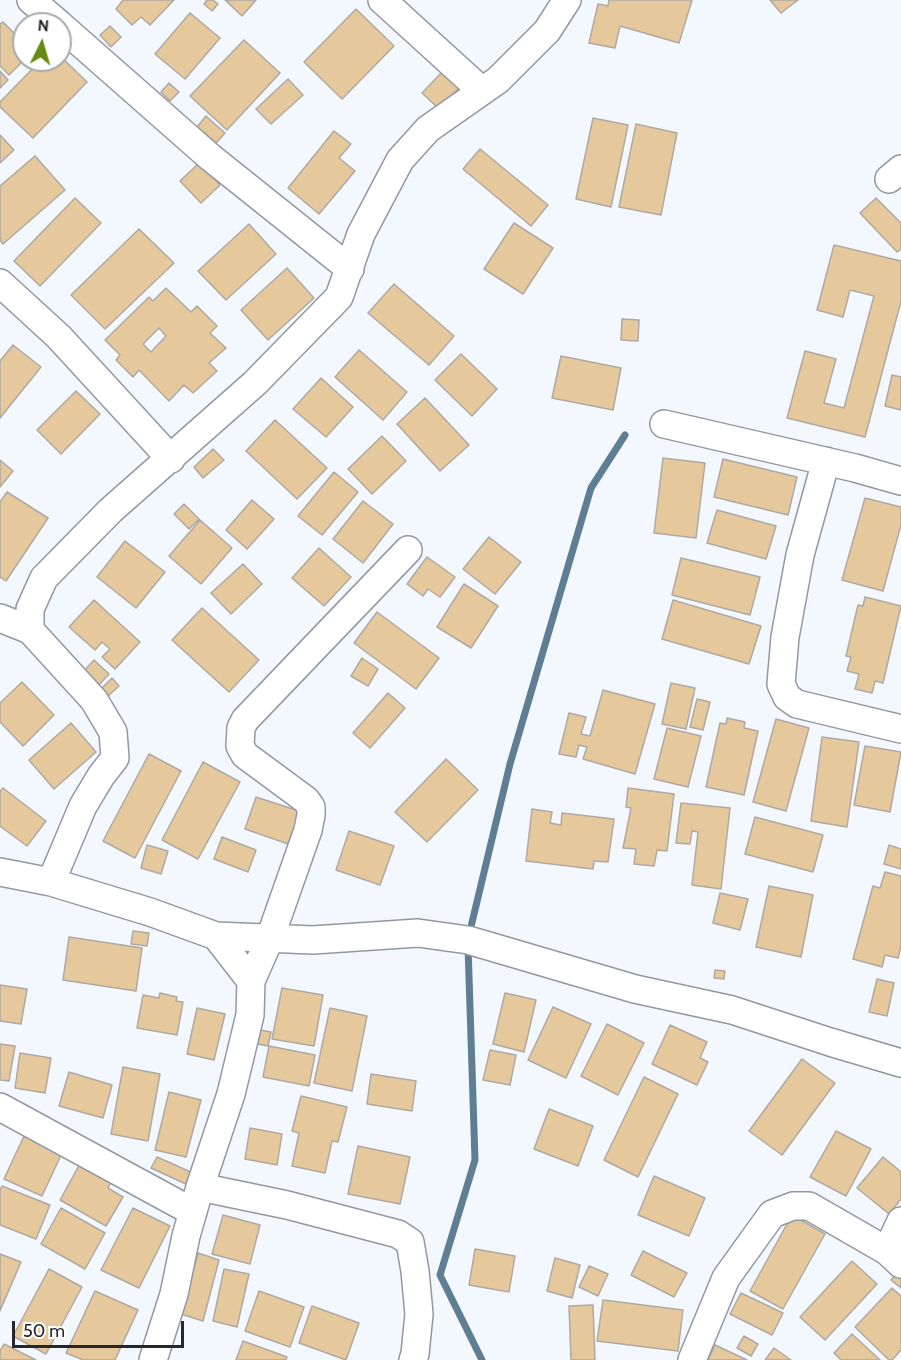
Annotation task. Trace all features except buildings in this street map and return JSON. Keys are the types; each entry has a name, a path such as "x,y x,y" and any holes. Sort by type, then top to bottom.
{"street":[{"path":"31,0 44,12"},
{"path":"382,0 482,91"},
{"path":"30,630 30,609 44,578 111,510 255,383 339,297 361,234 400,160 428,129 498,80 547,30 567,0"},
{"path":"72,36 210,157 350,269"},
{"path":"0,283 59,337 171,459"},
{"path":"664,424 826,461 901,481"},
{"path":"826,461 800,555 785,637 781,684 787,697 798,704 901,729"},
{"path":"153,1360 174,1294 196,1200 231,1094 250,1015 251,981 270,938 308,830 311,807 291,787 245,755 240,746 241,728 245,720 408,550"},
{"path":"0,618 30,630 94,700 113,732 115,758 101,776 83,807 51,882"},
{"path":"0,872 51,882 150,912 216,936 332,940 418,933 468,940 635,989 732,1010 901,1063"},
{"path":"216,936 251,981"},
{"path":"0,1107 196,1200 287,1205 398,1234 410,1242 416,1271 420,1358"},
{"path":"692,1360 726,1278 772,1214 793,1206 809,1206 894,1257 901,1221"}],"waterway":[{"path":"469,935 510,764 591,488 625,435"},
{"path":"468,946 475,1160 440,1275 482,1360"}]}
